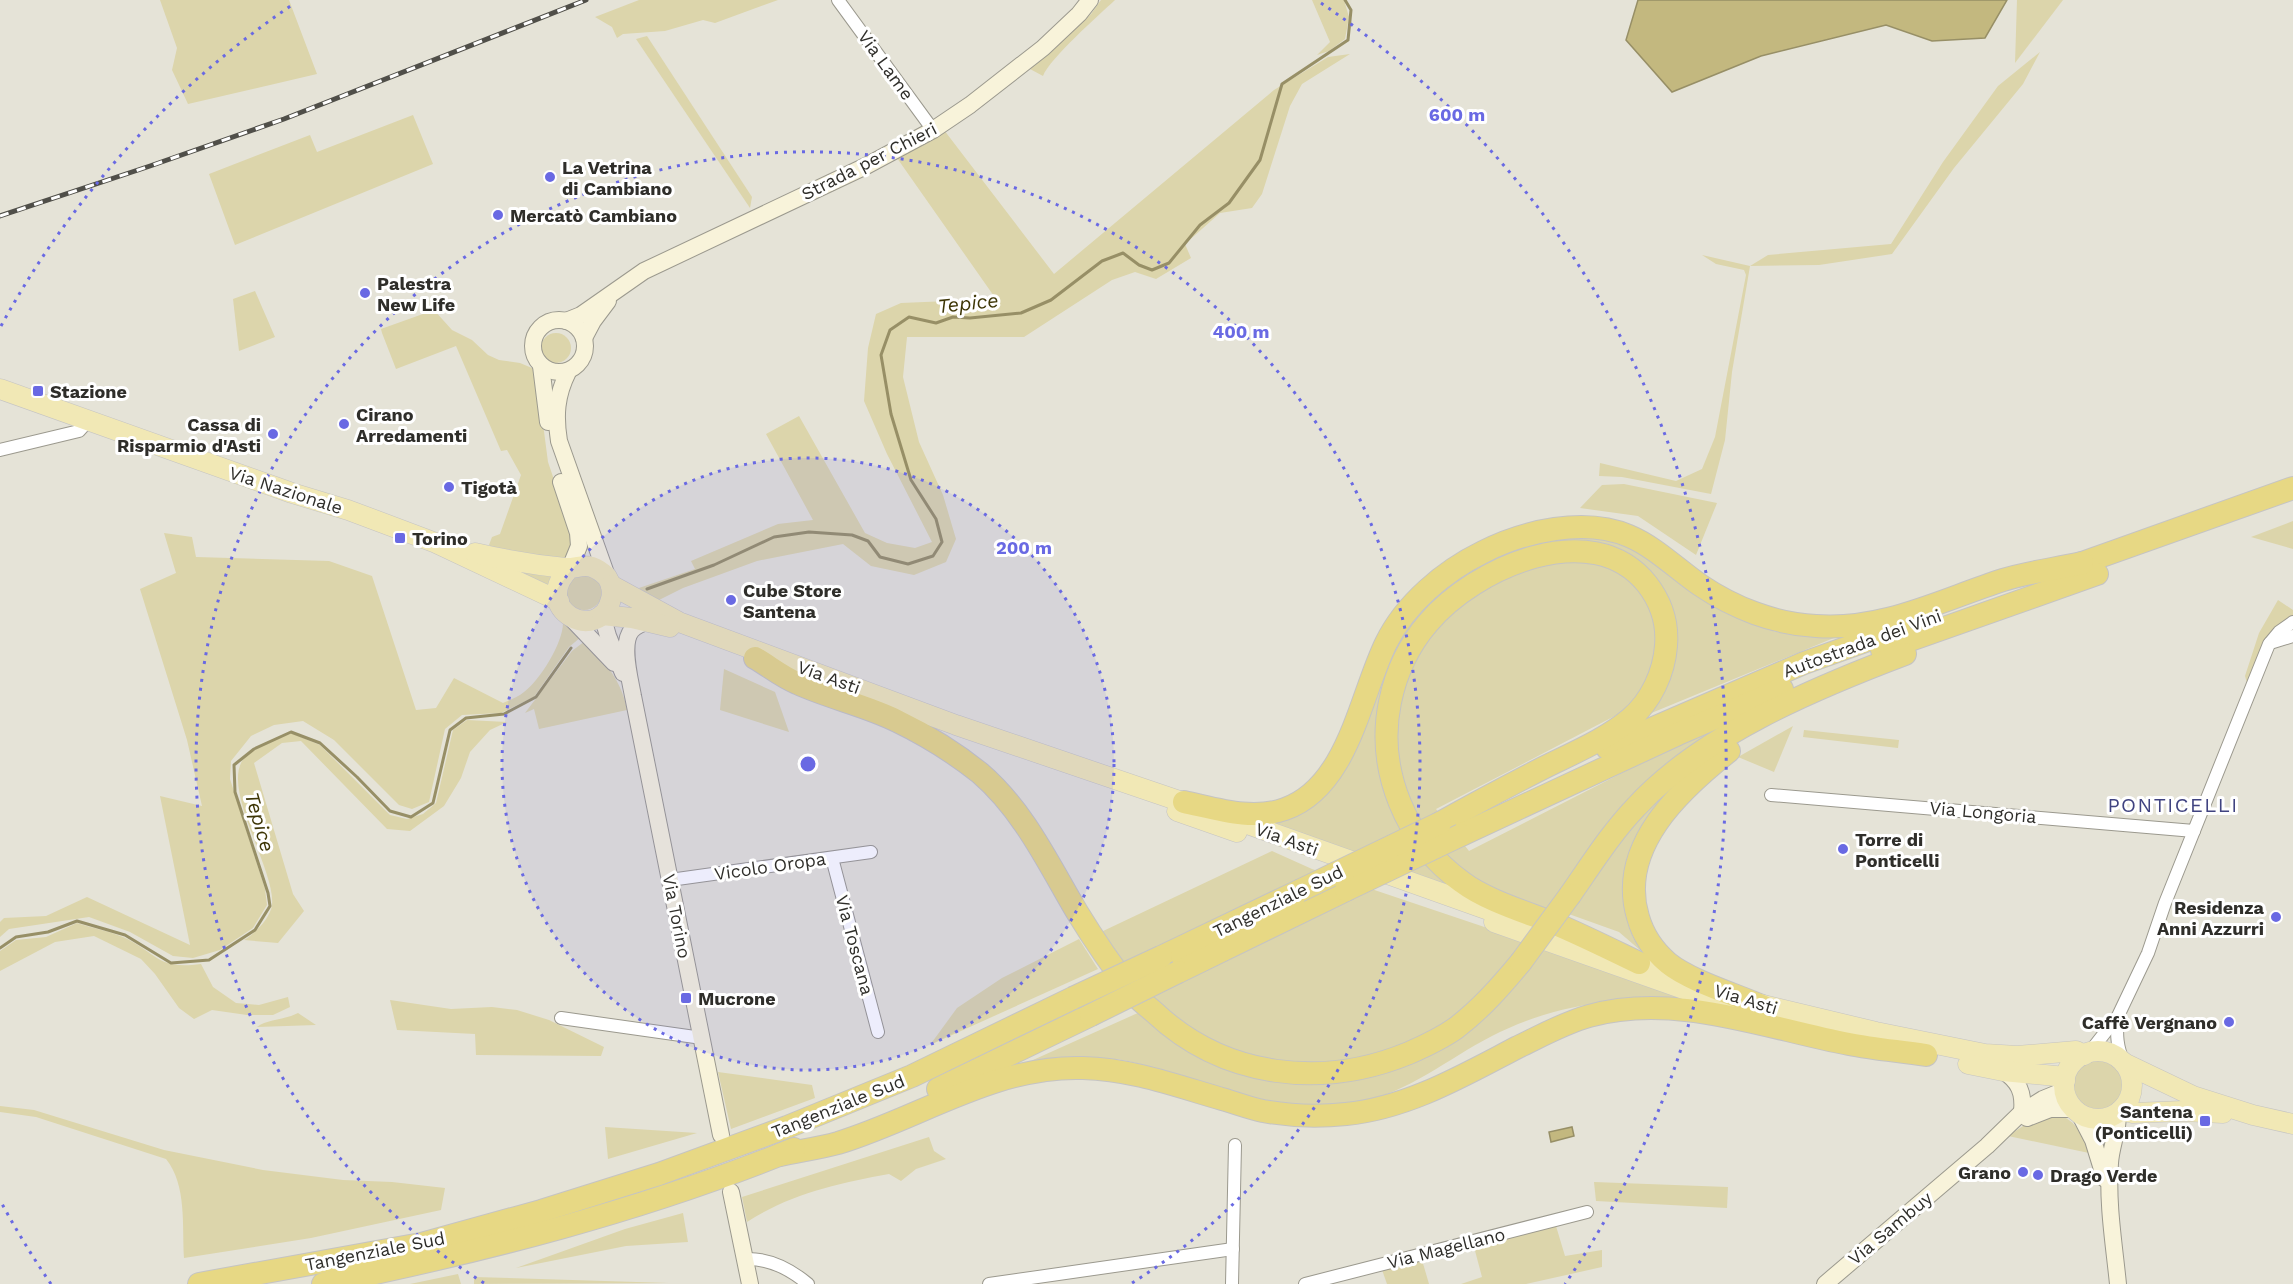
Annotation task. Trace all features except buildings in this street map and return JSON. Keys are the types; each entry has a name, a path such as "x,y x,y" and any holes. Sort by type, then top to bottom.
{"highway":[{"name":"Autostrada dei Vini","path":"1440,823 1658,725 1804,663 2293,488"},
{"name":"Autostrada dei Vini","path":"1461,835 1678,734 1835,668 2293,504"},
{"path":"1184,802 1241,814 1286,809 1303,800 1322,784 1346,746 1386,642 1411,606 1442,577 1483,552 1527,535 1570,528 1601,528 1629,536 1661,555 1701,586 1740,608 1780,621 1815,626 1850,626 1877,622 1902,616 2005,579 2082,563"},
{"path":"1440,823 1491,794 1599,741 1631,718 1645,702 1659,680 1665,657 1667,635 1663,613 1653,592 1638,573 1615,559 1591,551 1560,552 1519,562 1486,577 1458,594 1429,622 1408,650 1393,686 1387,717 1386,751 1393,786 1405,815 1423,845 1456,878 1478,891 1639,963"},
{"path":"755,658 795,682 896,720 940,745 980,774 1008,803 1036,839 1078,914 1131,991 1169,1027 1203,1048 1237,1062 1274,1072 1316,1074 1353,1071 1390,1061 1425,1046 1455,1028 1491,997 1521,962 1618,827 1638,805 1697,756 1741,729 1793,702 1896,658 1992,622 2043,593"},
{"path":"1764,1006 1684,973 1669,964 1654,949 1641,929 1635,908 1633,886 1636,863 1644,843 1675,800 1706,769 1725,754 1762,730 1896,658"},
{"name":"Tangenziale Sud","path":"199,1284 421,1244 541,1211 659,1174 787,1127 912,1076 1440,823"},
{"name":"Tangenziale Sud","path":"323,1284 422,1264 546,1233 665,1196 780,1155 922,1096 1461,835"},
{"path":"780,1155 838,1143 991,1083 1041,1070 1082,1068 1128,1072 1261,1111 1307,1116 1348,1114 1399,1103 1459,1078 1558,1027 1589,1016 1620,1010 1650,1008 1722,1016 1851,1045 1926,1055"}],"main road":[{"name":"Strada per Chieri","path":"566,321 581,315 644,271 866,166 933,130 970,105 1043,48 1079,14 1090,0"},
{"name":"Strada per Chieri","path":"584,338 593,321 622,285"},
{"path":"541,366 553,373 567,372 575,368 585,354 584,338 577,327 566,321 551,321 539,329 532,349 541,366 555,462 578,533 579,546 570,568 562,576 557,588 559,601"},
{"path":"567,372 556,404 559,441 610,582 612,596 609,607 602,615 582,621 571,618"},
{"name":"Via Nazionale","path":"0,389 292,493 348,510 436,543 559,601 563,611 571,618"},
{"name":"Via Nazionale","path":"436,543 533,565 570,568 591,566 610,582"},
{"name":"Via Asti","path":"610,582 679,621 956,725 1184,802 1764,1006 1985,1054 2017,1056 2076,1051 2086,1054"},
{"name":"Via Asti","path":"602,615 649,621 755,658 954,733 1720,1003 1783,1022 1926,1055 2003,1071 2056,1076 2065,1085"},
{"name":"Via Torino","path":"602,615 608,636 633,696"},
{"name":"Via Torino","path":"571,618 623,673"},
{"name":"Via Torino","path":"649,621 632,630 627,641 633,696 721,1136"},
{"path":"2109,1194 2093,1140 2077,1111 2068,1100 2065,1085 2071,1065 2086,1054 2108,1053 2124,1064 2193,1095 2253,1115 2293,1124"},
{"path":"2118,1284 2109,1194 2113,1145 2120,1111 2132,1092 2130,1072 2124,1064"},
{"path":"2003,1071 2018,1083 2022,1096 2022,1112"},
{"name":"Via Sambuy","path":"1825,1284 2010,1126 2022,1112 2065,1085"},
{"name":"Via Sambuy","path":"2010,1126 2050,1109 2077,1111"},
{"path":"2077,1111 2088,1117 2099,1119 2120,1111 2253,1115"},
{"path":"2113,1145 2131,1124 2158,1112"},
{"path":"731,1192 750,1284"}],"street":[{"name":"Via Lame","path":"838,0 933,130"},
{"path":"0,450 79,431 88,421"},
{"path":"2086,1054 2118,1016 2148,953 2269,644 2279,632 2293,622"},
{"path":"2269,644 2293,636"},
{"name":"Via Longoria","path":"1771,795 2194,831"},
{"name":"Vicolo Oropa","path":"670,880 871,852"},
{"name":"Via Toscana","path":"831,858 878,1032"},
{"path":"2118,1016 2116,1033 2118,1048 2124,1064"},
{"path":"561,1018 702,1038"},
{"path":"1232,1284 1235,1145"},
{"name":"Via Magellano","path":"1305,1284 1587,1212"},
{"path":"989,1284 1233,1249"},
{"path":"745,1259 758,1258 770,1262 808,1284"}],"shaded area":[{"path":"160,0 289,0 317,74 188,104 172,70 177,48"},
{"path":"639,0 778,0 715,23 703,20 665,31 623,34 617,38 612,27 595,17"},
{"path":"1101,0 1115,0 1065,48 1043,76 1030,69 1091,14"},
{"path":"1312,0 1344,0 1349,17 1345,39 1329,51 1317,55 1330,42"},
{"path":"1638,0 2007,0 1985,38 1932,41 1886,25 1761,56 1672,92 1626,40"},
{"path":"2017,0 2063,0 2015,63"},
{"path":"647,36 752,197 750,208 636,39"},
{"path":"2040,52 2023,84 1954,168 1892,254 1819,265 1750,266 1768,255 1891,244 1943,162 1998,86"},
{"path":"1350,54 1302,84 1290,106 1262,194 1252,208 1220,213 1185,244 1191,258 1156,279 1135,272 1112,280 1024,337 907,337 903,377 919,442 943,495 956,539 946,562 914,575 871,566 843,544 757,561 683,588 653,603 639,588 695,569 691,561 778,524 813,520 766,434 799,416 865,533 887,543 915,548 932,542 887,454 864,401 868,348 876,314 901,303 996,299 897,158 944,130 1054,274 1274,90 1328,57"},
{"path":"413,115 433,164 235,245 209,174 310,135 317,152"},
{"path":"1702,255 1750,266 1732,372 1725,440 1711,494 1622,477 1599,476 1600,463 1676,481 1702,469 1715,437 1746,275 1744,270 1716,264"},
{"path":"255,291 275,337 239,351 233,299"},
{"path":"434,310 452,330 472,340 488,355 532,368 537,378 548,462 571,530 574,547 568,558 560,561 500,553 489,545 492,537 500,534 521,475 507,450 501,451 456,346 396,369 381,329"},
{"path":"556,333 567,337 571,348 567,359 556,363 545,359 541,348 545,337"},
{"path":"1624,484 1717,503 1696,555 1638,516 1580,508 1602,485"},
{"path":"2293,521 2293,549 2251,537"},
{"path":"164,533 192,537 196,557 329,561 372,576 416,710 436,708 454,678 503,703 511,700 522,694 543,670 559,641 563,623 581,637 569,647 534,697 501,713 462,715 445,729 429,802 412,809 399,805 334,740 303,721 274,725 251,736 231,761 230,779 265,889 267,905 253,928 220,950 193,958 173,956 130,932 89,917 9,929 0,937 0,922 4,918 46,916 87,897 190,945 160,796 202,806 187,740 140,589 176,573"},
{"path":"1566,533 1629,543 1722,611 1776,632 1841,635 1649,714 1673,673 1676,639 1616,549 1584,541 1546,542 1504,558 1431,606 1383,758 1462,891 1269,822 1295,814 1398,634 1423,601 1468,566"},
{"path":"1546,560 1612,563 1636,581 1660,628 1646,688 1632,707 1436,809 1469,851 1663,752 1780,701 1684,758 1551,910 1509,897 1450,862 1414,817 1396,766 1395,707 1408,664 1465,597"},
{"path":"502,565 555,573 550,588"},
{"path":"584,574 597,579 602,592 597,605 584,610 571,605 566,592 571,579"},
{"path":"2278,600 2293,610 2293,617 2271,632 2261,649 2247,683 2245,676 2259,633"},
{"path":"585,641 606,664 617,681 627,710 539,729 534,709 525,713 572,651"},
{"path":"724,669 775,692 789,732 720,710"},
{"path":"467,720 507,722 490,730 470,752 461,778 444,806 410,831 387,829 301,741 282,743 254,763 293,894 304,911 278,943 244,940 261,925 272,905 266,870 250,828 238,786 239,769 246,756 291,733 320,745 390,815 407,819 423,814 436,803 453,730"},
{"path":"1793,726 1774,772 1738,757"},
{"path":"1804,730 1899,740 1898,748 1803,737"},
{"path":"1703,764 1628,889 1660,960 1640,950 1619,932 1566,913 1644,807"},
{"path":"1272,851 1312,869 1526,941 1508,967 1444,1028 1353,1065 1279,1065 1207,1042 1152,1004 1101,932"},
{"path":"77,923 123,937 158,959 175,965 201,964 213,987 236,1003 259,1005 288,997 290,1007 273,1015 247,1015 212,1010 194,1019 179,1008 155,974 141,959 94,936 55,942 0,971 0,951 16,940 46,937"},
{"path":"1079,939 1098,969 930,1045 957,1008 1002,978"},
{"path":"1542,947 1690,998 1613,1001 1564,1009 1540,1016 1492,1036 1394,1091 1377,1098 1337,1105 1304,1107 1272,1103 1116,1059 1033,1060 1140,1012 1284,1079 1420,1054"},
{"path":"390,1000 451,1009 492,1007 517,1010 549,1020 604,1047 601,1056 476,1055 475,1034 397,1030"},
{"path":"298,1013 316,1025 257,1027 266,1022"},
{"path":"2099,1056 2109,1058 2118,1064 2124,1073 2126,1083 2124,1093 2118,1102 2109,1108 2099,1110 2089,1108 2080,1102 2074,1093 2072,1083 2074,1073 2080,1064 2089,1058"},
{"path":"718,1072 812,1085 815,1098 731,1129"},
{"path":"0,1106 34,1110 164,1150 263,1170 343,1180 392,1182 445,1188 441,1210 311,1238 184,1258 180,1193 173,1169 166,1159 36,1117 0,1112"},
{"path":"2057,1114 2074,1124 2089,1153 2008,1136 2026,1124"},
{"path":"605,1127 697,1133 608,1159"},
{"path":"1572,1127 1574,1136 1551,1142 1549,1132"},
{"path":"929,1137 934,1151 946,1159 916,1169 901,1181 889,1174 833,1186 780,1204 747,1222 742,1197"},
{"path":"1594,1182 1728,1187 1727,1208 1596,1201"},
{"path":"683,1213 688,1242 626,1246 516,1268 625,1229"},
{"path":"1556,1226 1565,1256 1602,1250 1602,1267 1526,1284 1461,1284 1482,1277 1474,1247"},
{"path":"1422,1260 1429,1284 1387,1284 1381,1267"},
{"path":"458,1274 461,1284 410,1284"},
{"path":"474,1277 669,1283 474,1284"}],"waterway":[{"name":"Tepice","path":"647,589 714,565 774,537 809,532 852,535 868,541 880,557 908,564 933,556 942,542 936,519 911,480 891,414 881,355 890,330 909,317 936,323 953,317 970,318 1021,313 1051,300 1102,261 1123,253 1139,265 1152,270 1169,263 1200,225 1229,203 1260,160 1282,84 1348,40 1351,10 1345,0"},
{"name":"Tepice","path":"0,948 16,937 48,932 77,921 125,935 171,963 209,960 255,930 270,906 268,893 235,792 234,765 254,749 291,732 320,743 390,811 411,817 433,803 450,730 466,718 504,714 536,697 571,648"}],"railway":[{"path":"0,216 284,119 586,0"}],"place":[{"name":"La Vetrina di Cambiano","path":"550,177"},
{"name":"Mercatò Cambiano","path":"498,215"},
{"name":"Palestra New Life","path":"365,293"},
{"name":"Stazione","path":"38,391"},
{"name":"Cirano Arredamenti","path":"344,424"},
{"name":"Cassa di Risparmio d'Asti","path":"273,434"},
{"name":"Tigotà","path":"449,487"},
{"name":"Torino","path":"400,538"},
{"name":"Cube Store Santena","path":"731,600"},
{"name":"Torre di Ponticelli","path":"1843,849"},
{"name":"Residenza Anni Azzurri","path":"2276,917"},
{"name":"Mucrone","path":"686,998"},
{"name":"Caffè Vergnano","path":"2229,1022"},
{"name":"Santena (Ponticelli)","path":"2205,1121"},
{"name":"Grano","path":"2023,1172"},
{"name":"Drago Verde","path":"2038,1175"}],"district":[{"name":"PONTICELLI","path":"2173,805"}]}
